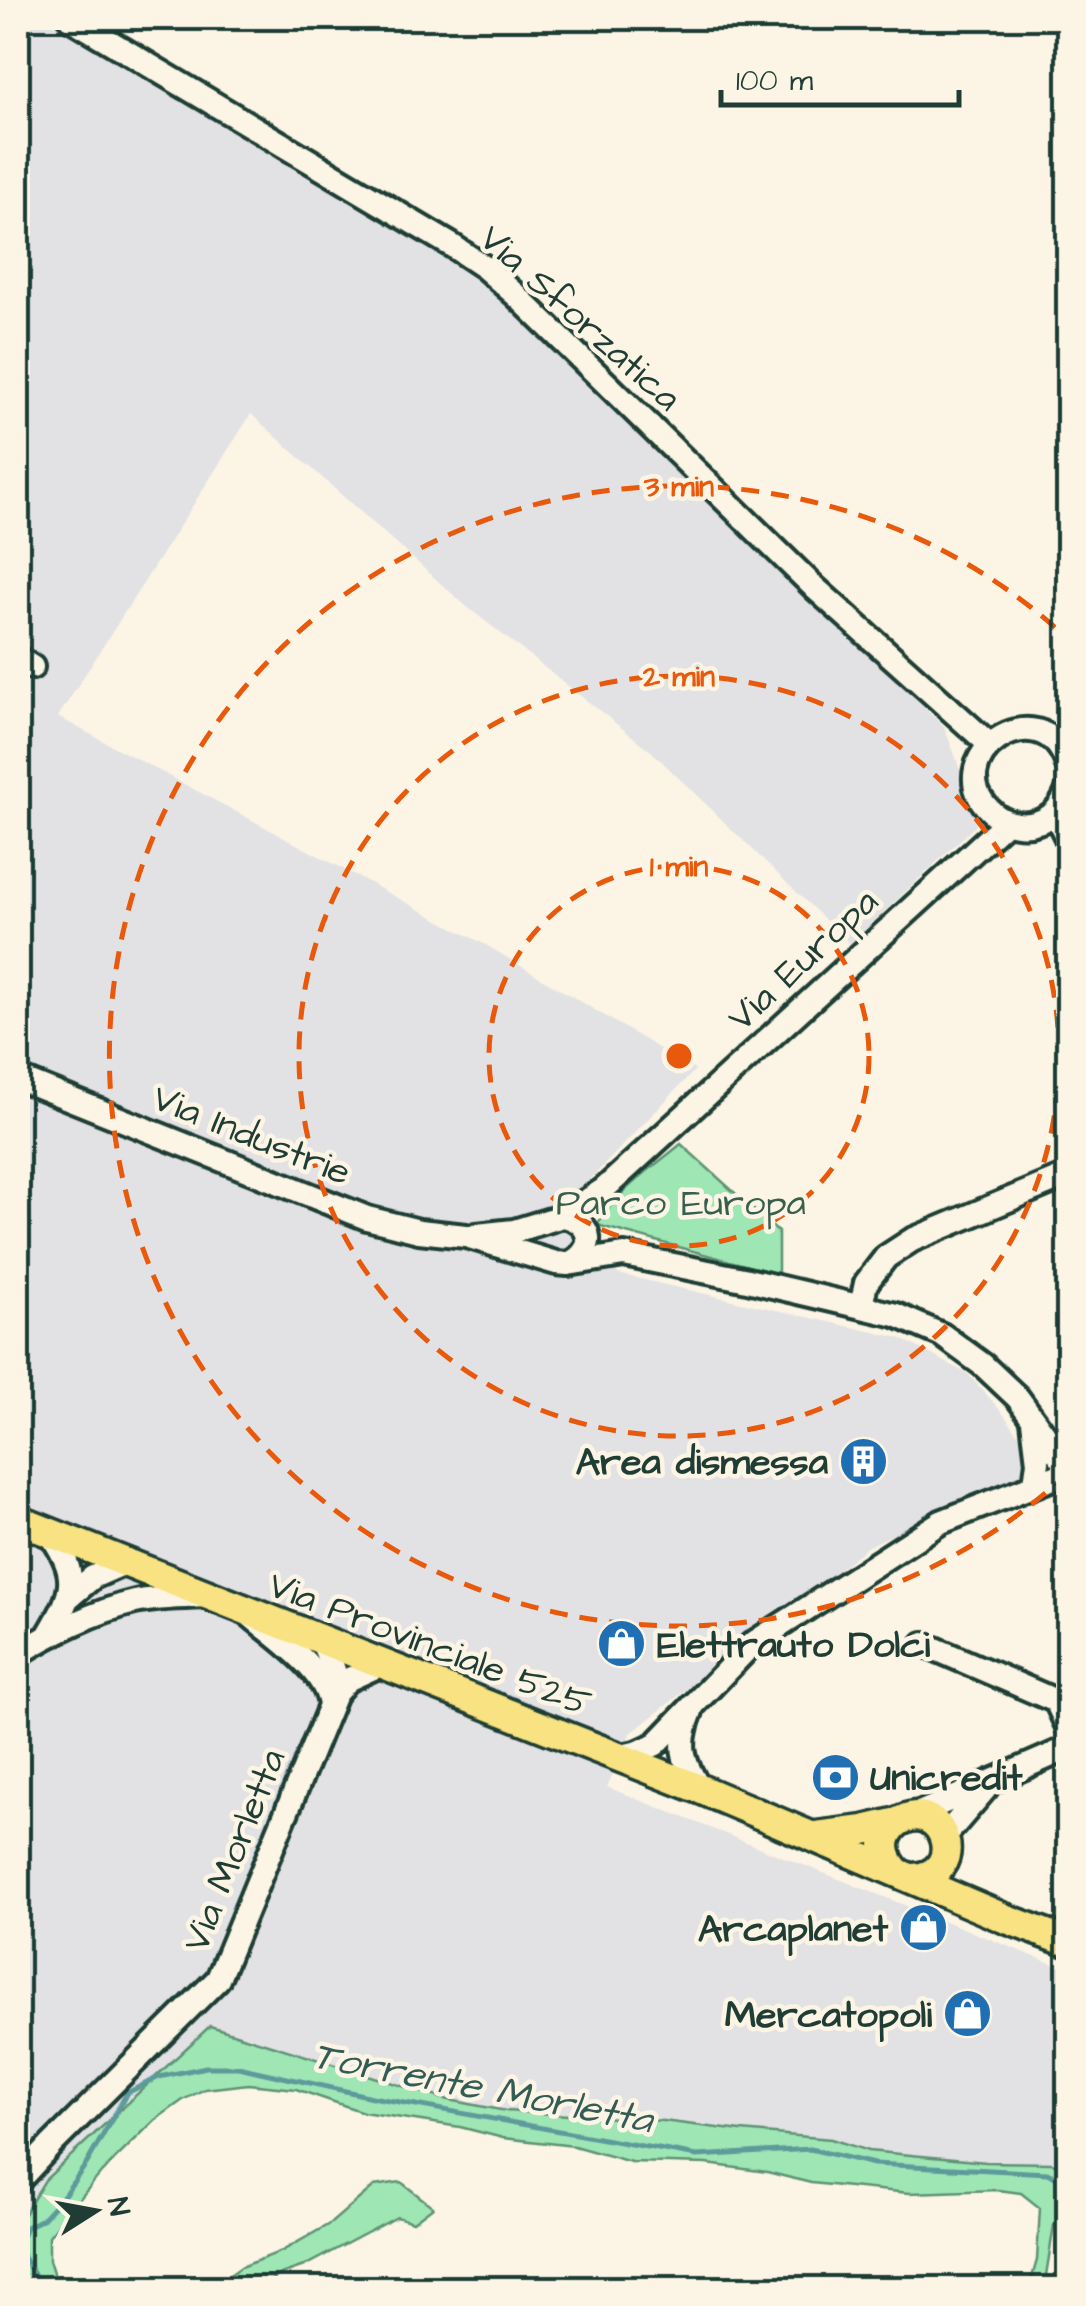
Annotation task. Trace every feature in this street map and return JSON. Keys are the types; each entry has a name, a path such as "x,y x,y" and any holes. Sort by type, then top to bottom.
{"main road":[{"name":"Via Provinciale 525","path":"18,1520 700,1789 1068,1942"},
{"path":"814,1836 927,1819 939,1827 950,1872 978,1907"},
{"path":"903,1820 888,1834 885,1848 888,1860 905,1874 925,1876 935,1871 945,1846"}],"street":[{"name":"Via Sforzatica","path":"70,18 484,267 815,588 989,744"},
{"path":"1068,765 1053,740 1038,732 1012,731 989,744 976,774 984,805 1006,822 1022,825 1055,813 1068,790"},
{"path":"1055,813 1068,840"},
{"name":"Via Europa","path":"556,1218 604,1190 1006,822"},
{"name":"Via Industrie","path":"18,1078 367,1218 419,1231 466,1236 562,1263 624,1255"},
{"path":"860,1306 866,1283 886,1257 899,1248 1068,1175"},
{"name":"Via Europa","path":"587,1233 604,1190"},
{"path":"556,1218 544,1227 540,1241 542,1250 562,1263 580,1259 586,1252 587,1233"},
{"name":"Via Industrie","path":"466,1236 514,1231 556,1218 579,1221 587,1233 624,1255 896,1316 942,1336 983,1365 1018,1398 1068,1470"},
{"path":"1034,1422 1038,1462 1035,1484"},
{"path":"618,1757 656,1744 752,1644 941,1522 1068,1470"},
{"path":"50,1533 68,1567 69,1597"},
{"path":"50,1634 69,1597 93,1577 125,1562"},
{"path":"101,1614 115,1600 125,1562"},
{"path":"18,1654 50,1634 135,1602 207,1596"},
{"path":"243,1610 306,1664 322,1681 332,1700"},
{"path":"321,1640 334,1670 332,1700"},
{"path":"924,1644 1056,1701 1068,1727"},
{"path":"332,1700 347,1680 382,1664"},
{"name":"Via Morletta","path":"18,2181 218,1980 332,1700"},
{"path":"692,1708 685,1726 683,1753 700,1789"},
{"path":"903,1820 1068,1748"},
{"path":"945,1846 992,1782"}],"shaded area":[{"path":"18,18 45,18 473,264 944,727 977,824 850,944 651,751 466,606 251,414 58,717 486,945 695,1070 576,1194 618,1274 900,1338 968,1374 1027,1446 1021,1475 868,1546 630,1734 607,1787 1068,1970 1068,2167 868,2151 831,2139 663,2121 506,2111 444,2099 210,2026 45,2180 18,2224"}],"green space":[{"name":"Parco Europa","path":"681,1144 778,1232 778,1274 597,1225 624,1191"},
{"path":"210,2026 444,2099 506,2111 663,2121 831,2139 868,2151 986,2162 1051,2163 1068,2167 1068,2210 1054,2225 1044,2288 1029,2288 1037,2260 1040,2208 1021,2193 909,2193 811,2183 707,2164 631,2162 574,2146 503,2138 363,2112 296,2089 248,2084 205,2089 155,2120 102,2172 49,2236 49,2260 58,2288 18,2288 18,2224 45,2180"},
{"path":"401,2182 433,2207 413,2222 397,2217 260,2288 211,2288 241,2267 282,2251 331,2223 374,2186"}],"waterway":[{"name":"Torrente Morletta","path":"43,2288 19,2244 26,2227 42,2219 64,2195 127,2093 159,2077 206,2067 238,2067 372,2097 697,2156 810,2149 874,2164 1047,2173 1068,2183"}],"place":[{"name":"Area dismessa","path":"863,1461"},
{"name":"Elettrauto Dolci","path":"622,1644"},
{"name":"Unicredit","path":"835,1777"},
{"name":"Arcaplanet","path":"923,1928"},
{"name":"Mercatopoli","path":"967,2014"}]}
